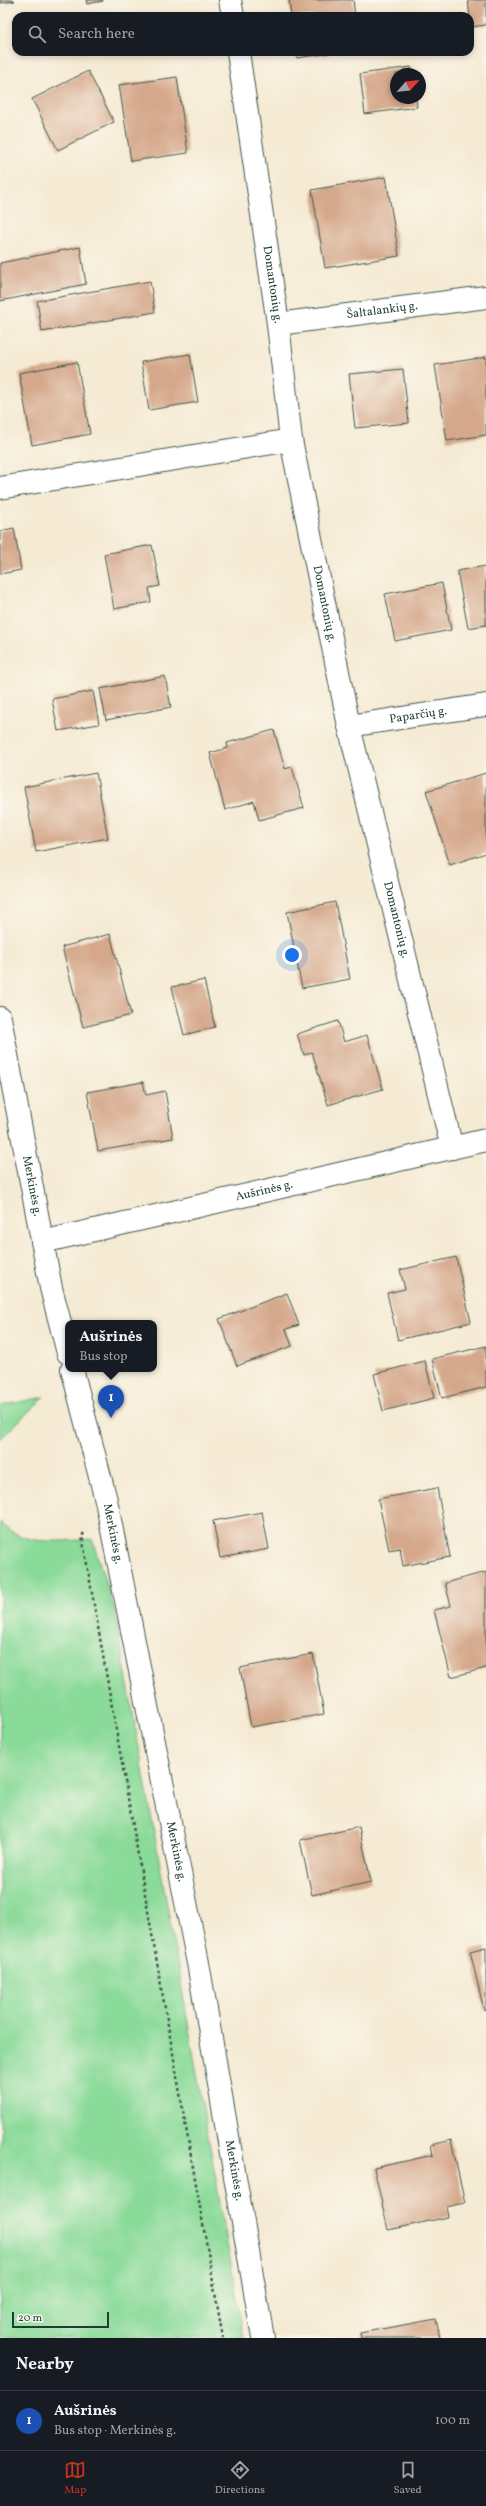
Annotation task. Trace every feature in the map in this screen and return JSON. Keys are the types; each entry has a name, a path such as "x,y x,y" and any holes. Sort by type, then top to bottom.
{"street":[{"path":"230,0 232,12"},
{"name":"Domantonių g.","path":"239,56 278,324 291,440 350,726 452,1148"},
{"name":"Šaltalankių g.","path":"278,324 486,297"},
{"path":"0,488 291,440"},
{"name":"Paparčių g.","path":"350,726 486,705"},
{"name":"Merkinės g.","path":"0,1018 51,1288 65,1342"},
{"name":"Aušrinės g.","path":"42,1242 486,1140"},
{"name":"Merkinės g.","path":"73,1372 106,1500 198,1963 263,2338"}],"path":[{"path":"106,1500 82,1536 223,2338"}],"green space":[{"path":"44,1397 0,1439 0,1406"},
{"path":"0,1522 9,1530 31,1539 43,1541 67,1541 92,1539 115,1612 244,2338 0,2338"}],"building":[{"path":"0,0 14,0 15,1 0,3"},
{"path":"86,0 103,0 103,1 87,4"},
{"path":"289,0 353,0 354,12 290,12"},
{"path":"468,0 486,0 486,25 474,27 474,12 469,12"},
{"path":"297,56 310,56 297,58"},
{"path":"390,70 390,104 417,104 417,107 365,114 360,74"},
{"path":"88,71 114,122 58,150 32,99"},
{"path":"177,77 188,153 131,161 119,85"},
{"path":"386,177 399,256 325,268 312,190"},
{"path":"80,247 86,284 0,301 0,263"},
{"path":"150,281 155,312 42,332 37,301"},
{"path":"190,354 198,402 149,410 141,362"},
{"path":"486,357 486,435 447,441 435,365"},
{"path":"77,362 90,434 32,445 19,373"},
{"path":"403,369 409,423 355,428 349,374"},
{"path":"14,528 21,570 0,574 0,531"},
{"path":"152,545 160,586 149,588 151,602 114,609 104,554"},
{"path":"486,566 486,625 468,628 457,571"},
{"path":"442,583 451,630 395,641 385,594"},
{"path":"165,676 171,707 106,720 100,689"},
{"path":"93,691 99,724 58,731 52,699"},
{"path":"274,730 285,769 292,767 304,808 259,820 254,801 225,810 210,753 228,748 227,743"},
{"path":"96,773 108,838 36,852 24,787"},
{"path":"486,773 486,853 450,865 426,791"},
{"path":"335,902 350,979 302,988 287,912"},
{"path":"110,934 131,1015 83,1027 62,947"},
{"path":"204,980 215,1027 184,1035 172,987"},
{"path":"338,1021 344,1042 367,1035 383,1089 328,1105 312,1052 304,1055 297,1034"},
{"path":"143,1082 146,1095 165,1091 173,1138 98,1151 87,1092"},
{"path":"456,1257 471,1322 398,1340 387,1293 405,1289 400,1270"},
{"path":"287,1293 299,1325 286,1329 292,1346 237,1366 219,1319"},
{"path":"486,1346 486,1387 442,1398 432,1359"},
{"path":"425,1361 434,1398 383,1411 374,1374"},
{"path":"437,1488 450,1557 403,1566 400,1548 389,1550 378,1499"},
{"path":"262,1512 269,1549 220,1558 213,1521"},
{"path":"486,1572 486,1668 451,1677 434,1610 451,1606 445,1583"},
{"path":"313,1654 324,1714 251,1727 240,1668"},
{"path":"359,1827 371,1882 312,1895 300,1840"},
{"path":"486,1947 486,2009 484,2010 470,1951"},
{"path":"451,2140 465,2203 446,2207 448,2217 388,2230 374,2168 433,2155 431,2145"},
{"path":"436,2319 440,2338 361,2338 360,2333"}],"place":[{"name":"Aušrinės","path":"111,1418"}]}
